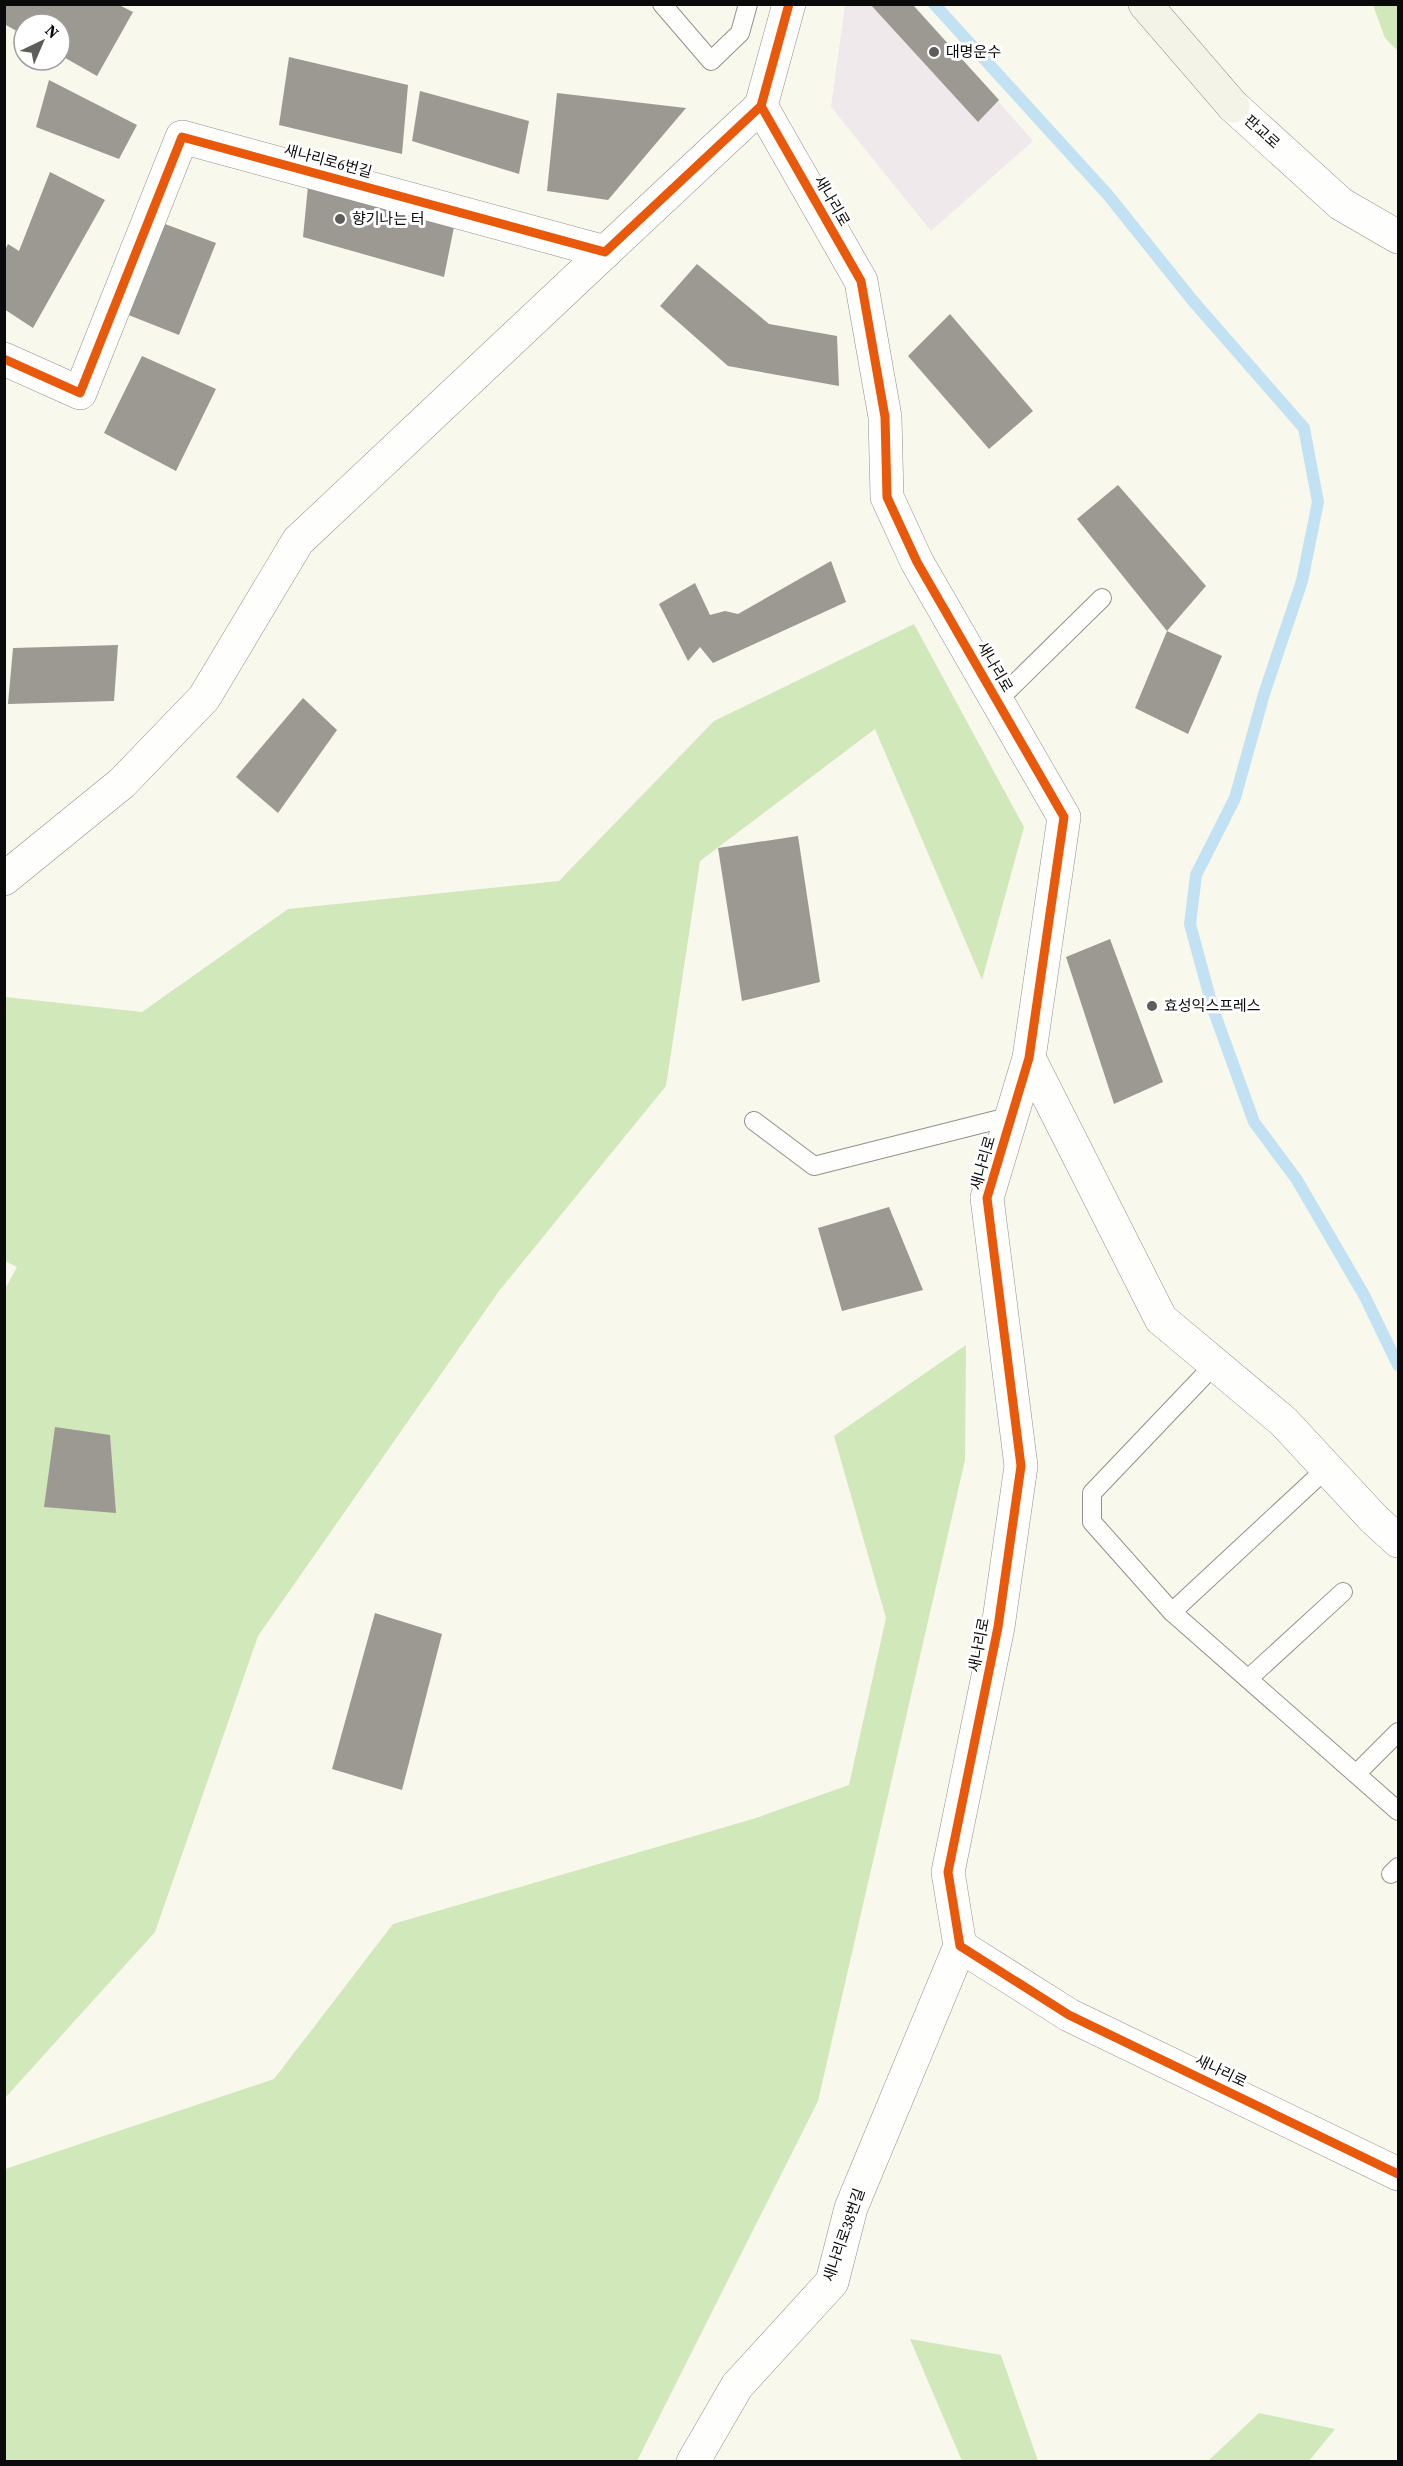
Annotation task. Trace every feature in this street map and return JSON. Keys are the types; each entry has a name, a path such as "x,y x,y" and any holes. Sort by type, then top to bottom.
{"main road":[{"name":"판교로","path":"1145,4 1233,106"}],"street":[{"path":"4,879 122,783 204,698 298,541 761,106 789,4"},
{"name":"새나리로","path":"761,106 861,281 885,417 887,496 917,562 1064,817 1029,1058 987,1198 1021,1466 998,1626 948,1872 960,1946 1069,2015 1398,2174"},
{"name":"판교로","path":"1233,106 1341,204 1398,237"},
{"name":"새나리로6번길","path":"4,359 80,393 182,137 606,252"},
{"path":"1029,1058 1161,1319 1284,1422 1373,1518 1398,1541"},
{"name":"새나리로38번길","path":"693,2462 737,2386 832,2282 851,2208 960,1946"}],"lane":[{"path":"662,4 711,61 740,33 748,4"},
{"path":"997,701 1102,598"},
{"path":"754,1121 814,1166 1012,1116"},
{"path":"1215,1364 1092,1493 1092,1522 1172,1612 1398,1811"},
{"path":"1172,1612 1327,1468"},
{"path":"1248,1679 1343,1592"},
{"path":"1356,1774 1398,1732"}],"shaded area":[{"path":"845,5 914,5 1033,141 931,231 831,107"}],"green space":[{"path":"1373,5 1398,5 1398,51 1385,38"},
{"path":"914,624 1024,827 982,980 875,729 700,861 666,1086 499,1291 258,1636 155,1932 5,2098 4,1291 17,1267 5,1261 5,997 142,1012 288,909 559,881 714,721"},
{"path":"966,1345 965,1460 818,2101 637,2461 5,2461 5,2169 274,2079 393,1924 756,1818 849,1785 886,1618 834,1436"},
{"path":"910,2339 1001,2355 1038,2461 962,2461"},
{"path":"1259,2413 1335,2429 1309,2461 1208,2461"}],"building":[{"path":"4,4 117,4 133,12 97,76 72,62 72,12 12,12 12,28 4,24"},
{"name":"대명운수","path":"870,4 912,4 999,100 978,122"},
{"path":"289,57 408,85 402,154 279,125"},
{"path":"49,80 137,125 119,159 36,127"},
{"path":"420,91 529,121 519,174 412,141"},
{"path":"557,93 686,108 608,200 547,191"},
{"path":"50,172 105,200 33,328 4,309 4,252 8,244 19,251"},
{"path":"308,186 454,227 444,277 303,237"},
{"path":"165,224 216,243 179,335 126,314"},
{"path":"697,264 769,324 837,336 839,386 728,366 660,306"},
{"path":"950,314 1033,411 989,449 908,356"},
{"path":"142,356 216,389 176,471 104,433"},
{"path":"1118,485 1206,586 1167,631 1077,519"},
{"path":"831,561 846,602 713,663 700,647 688,661 659,604 695,583 710,615 725,611 738,614"},
{"path":"1167,631 1222,656 1188,734 1135,708"},
{"path":"118,645 114,701 8,704 13,648"},
{"path":"303,698 337,730 278,813 236,777"},
{"path":"798,836 820,982 742,1001 718,848"},
{"path":"1110,939 1163,1082 1114,1104 1066,957"},
{"path":"889,1207 923,1290 842,1311 818,1228"},
{"path":"55,1427 110,1435 116,1513 44,1507"},
{"path":"375,1613 442,1634 402,1790 332,1769"}],"waterway":[{"path":"934,4 1108,195 1193,301 1304,428 1318,502 1302,581 1264,694 1235,798 1196,875 1190,924 1213,1009 1254,1122 1297,1180 1364,1295 1398,1365"}],"cycle path":[{"path":"789,4 761,106 861,281 885,417 887,497 917,562 1064,817 1029,1058 987,1198 1021,1466 998,1627 948,1872 960,1946 1069,2015 1398,2174"},
{"path":"4,359 80,393 182,137 605,252 761,106"}],"place":[{"name":"대명운수","path":"934,52"},
{"name":"향기나는 터","path":"340,219"},
{"name":"효성익스프레스","path":"1152,1006"}]}
